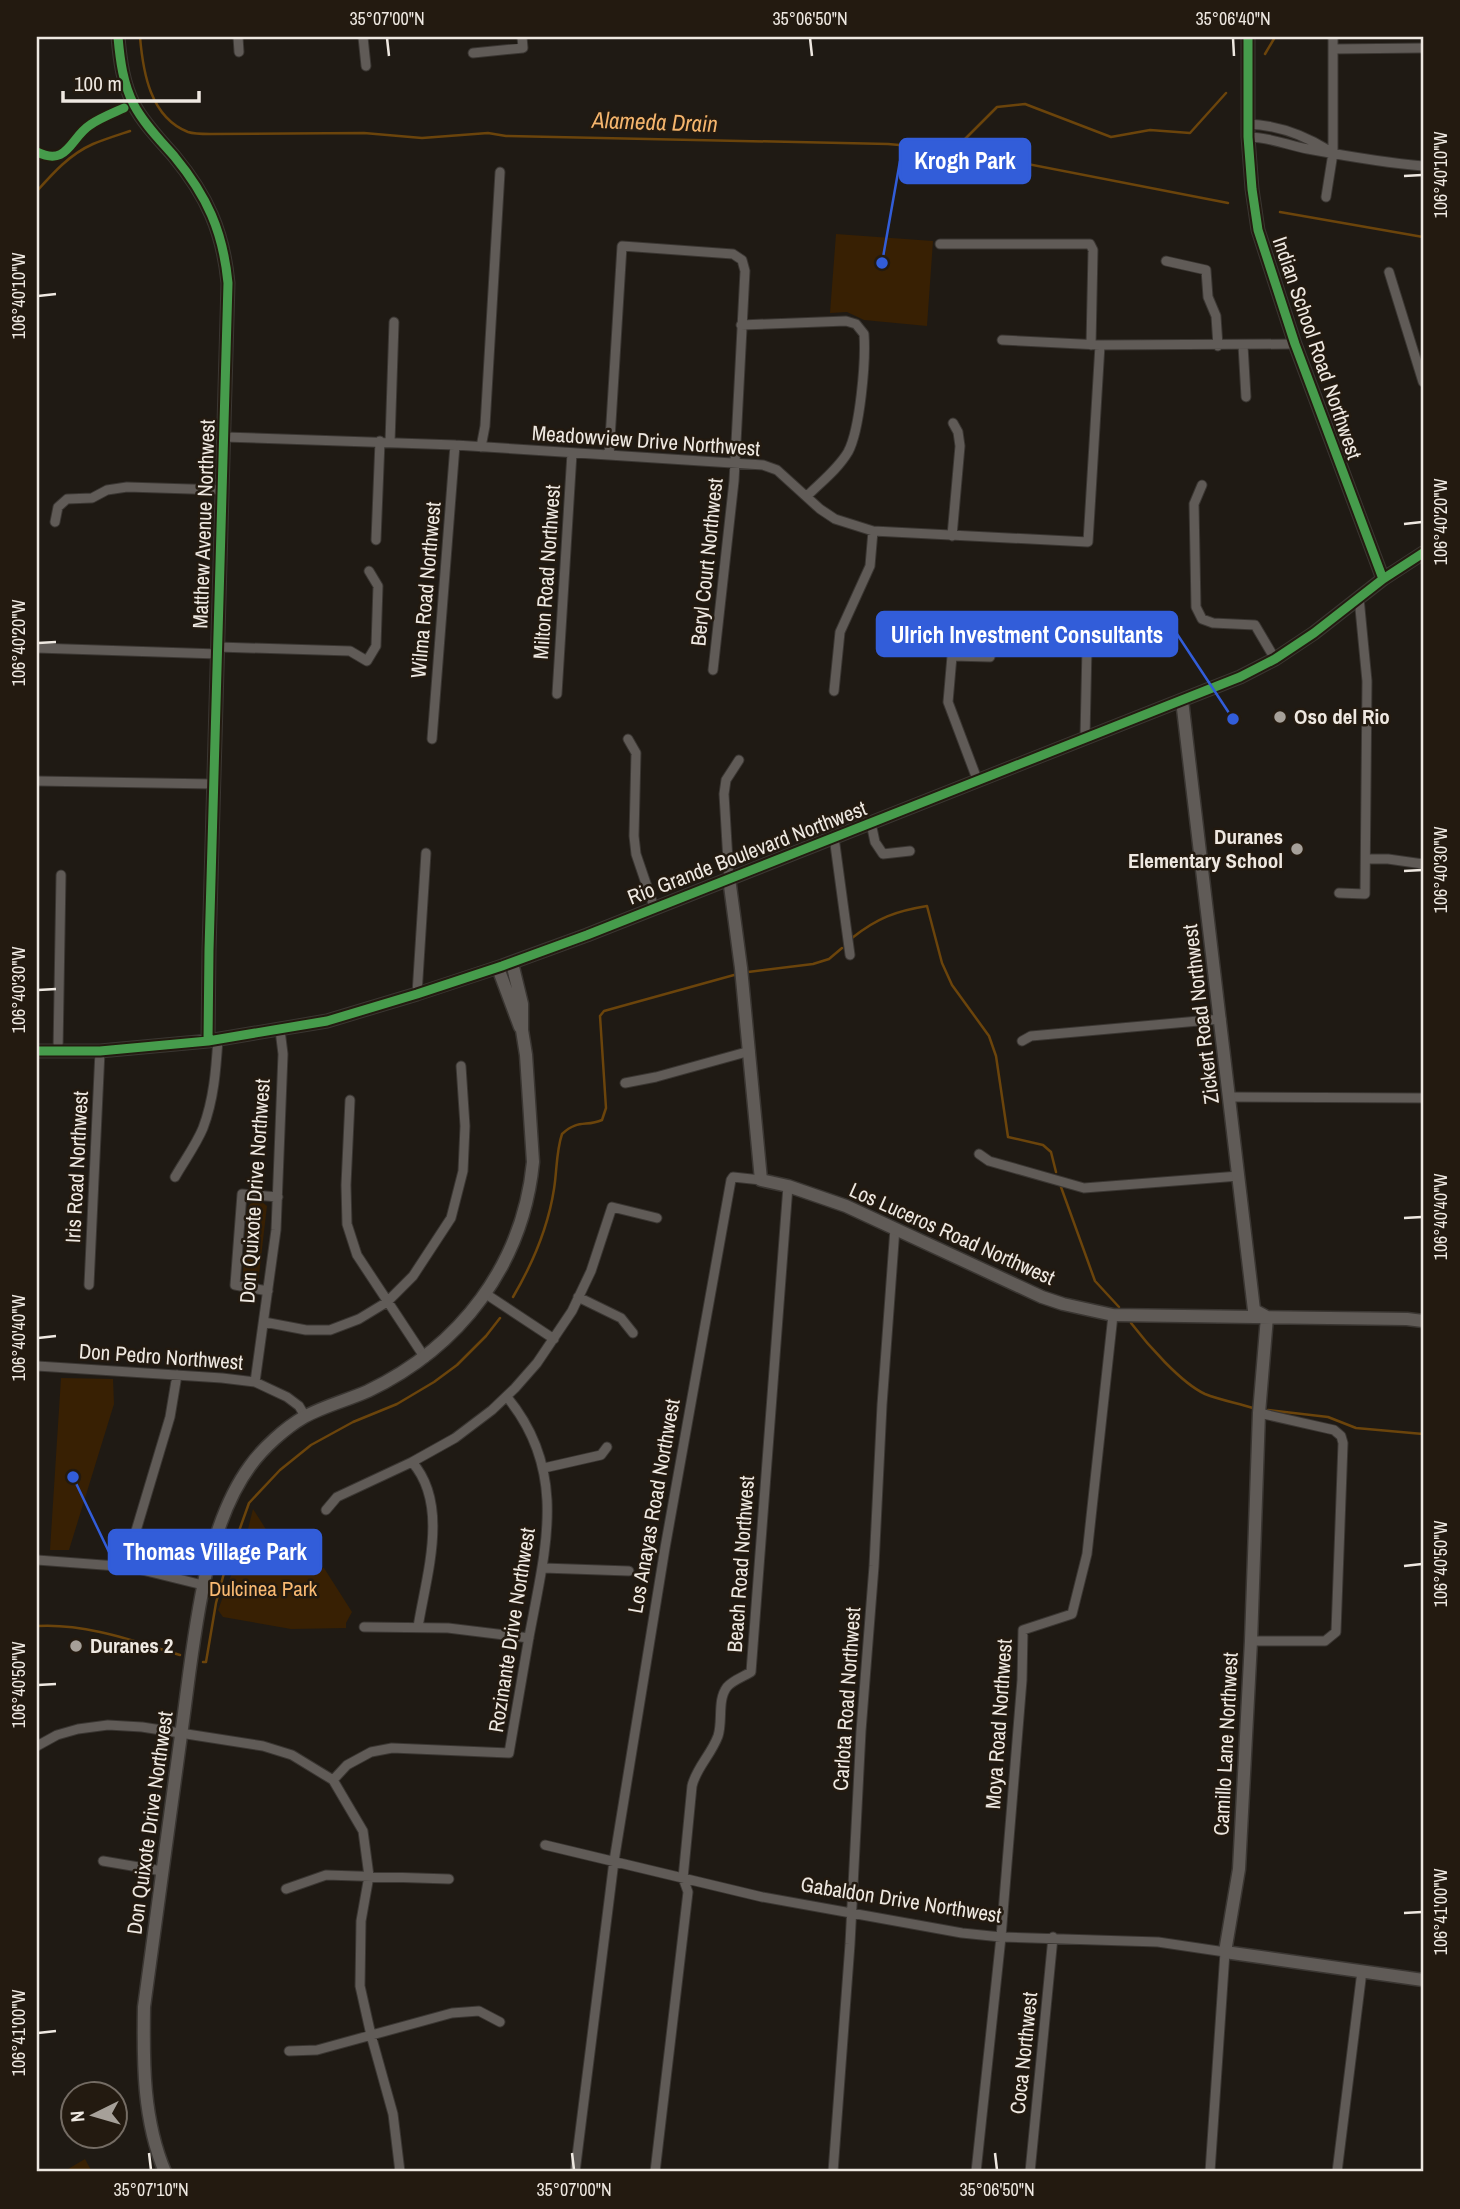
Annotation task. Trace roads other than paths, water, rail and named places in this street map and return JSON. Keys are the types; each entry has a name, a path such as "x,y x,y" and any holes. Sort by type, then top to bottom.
{"street":[{"name":"Matthew Avenue Northwest","path":"118,37 124,77 134,103 141,116 200,191 211,213 222,242 228,283 213,784 213,1040 216,1075 202,1130 175,1177"},
{"path":"238,37 239,52"},
{"path":"363,37 366,66"},
{"path":"473,53 523,48 522,37"},
{"name":"Indian School Road Northwest","path":"1248,37 1248,131 1258,230 1295,344 1383,579"},
{"path":"1326,197 1332,153 1334,37"},
{"path":"1334,49 1423,48"},
{"path":"1248,131 1305,149 1423,166"},
{"path":"481,447 485,426 500,172"},
{"path":"940,244 1090,244 1093,250 1096,345"},
{"name":"Beryl Court Northwest","path":"609,455 622,246 733,254 742,260 745,271 735,462 713,670"},
{"path":"1166,261 1206,270 1208,297 1216,316 1218,346"},
{"path":"1389,272 1423,382"},
{"path":"741,325 846,321 856,324 864,334 858,424 853,439 840,463 807,495"},
{"path":"376,540 394,322"},
{"path":"1002,340 1096,345 1295,344"},
{"name":"Meadowview Drive Northwest","path":"224,437 455,445 763,465 777,470 835,519 873,531 1088,542 1096,345"},
{"path":"1243,345 1246,397"},
{"path":"952,536 960,446 958,432 953,423"},
{"name":"Wilma Road Northwest","path":"432,739 455,445"},
{"name":"Milton Road Northwest","path":"557,694 572,453"},
{"path":"1202,485 1194,504 1196,607 1202,619 1213,624 1255,625 1275,659"},
{"path":"55,522 58,507 66,499 92,498 107,490 127,487 222,490"},
{"path":"834,691 840,632 870,566 873,531"},
{"name":"Rio Grande Boulevard Northwest","path":"37,1051 100,1051 213,1040 280,1030 327,1021 512,963 1240,677 1275,659 1314,633 1383,579 1423,553"},
{"path":"37,648 350,651 367,661 376,646 378,586 369,571"},
{"path":"1339,893 1365,894 1367,681 1359,598"},
{"path":"1085,737 1087,647"},
{"path":"977,779 952,717 948,687 952,656 990,657"},
{"name":"Zickert Road Northwest","path":"1182,700 1254,1310 1267,1317"},
{"path":"628,739 636,753 636,854 654,907"},
{"path":"739,760 726,780 724,794 729,878 750,1051 761,1180"},
{"path":"37,780 213,784"},
{"path":"871,823 875,842 883,854 911,851"},
{"path":"834,837 850,955"},
{"path":"417,994 426,853"},
{"path":"1366,859 1423,864"},
{"path":"58,1051 61,876"},
{"path":"512,963 522,1004 522,1031"},
{"path":"498,968 522,1031"},
{"path":"1022,1041 1031,1036 1221,1019"},
{"name":"Don Quixote Drive Northwest","path":"259,1354 278,1197 283,1054 280,1030"},
{"name":"Don Quixote Drive Northwest","path":"165,2172 150,2124 143,2064 144,2007 203,1585 223,1518 250,1466 274,1440 305,1416 381,1384 425,1358 462,1324 486,1294 510,1251 532,1177 532,1118 522,1031"},
{"name":"Iris Road Northwest","path":"89,1284 100,1051"},
{"path":"625,1083 750,1051"},
{"path":"264,1322 306,1330 330,1330 359,1319 387,1302 413,1276 451,1218 463,1171 465,1126 461,1066"},
{"path":"1230,1097 1423,1098"},
{"path":"350,1100 347,1224 356,1255 425,1358"},
{"path":"979,1154 989,1161 1084,1188 1239,1176"},
{"name":"Los Anayas Road Northwest","path":"575,2172 614,1861 665,1548 731,1180 738,1176 761,1180"},
{"name":"Los Luceros Road Northwest","path":"761,1180 788,1186 846,1206 1042,1297 1112,1315 1423,1321"},
{"name":"Beach Road Northwest","path":"655,2172 688,1892 683,1878 695,1775 719,1734 725,1689 751,1672 788,1186"},
{"path":"268,1291 235,1286 242,1194 278,1197"},
{"path":"326,1510 337,1497 412,1462 455,1438 507,1396 537,1363 572,1311 591,1271 612,1207 657,1218"},
{"name":"Carlota Road Northwest","path":"833,2172 895,1228"},
{"path":"486,1294 554,1339"},
{"path":"578,1297 621,1318 633,1333"},
{"name":"Moya Road Northwest","path":"976,2172 1001,1937 1022,1680 1023,1630 1072,1614 1081,1583 1087,1554 1112,1315"},
{"name":"Camillo Lane Northwest","path":"1210,2172 1225,1952 1239,1869 1259,1413 1267,1317"},
{"name":"Don Pedro Northwest","path":"37,1366 255,1382 259,1354"},
{"path":"130,1567 135,1534 170,1417 177,1375"},
{"path":"255,1382 287,1396 299,1406 305,1416"},
{"name":"Rozinante Drive Northwest","path":"333,1780 347,1765 371,1752 392,1748 509,1753 542,1568 549,1507 544,1468 528,1428 507,1396"},
{"path":"1251,1642 1325,1641 1336,1632 1341,1500 1341,1436 1334,1430 1259,1413"},
{"path":"544,1468 601,1455 607,1447"},
{"path":"412,1462 424,1479 432,1504 434,1533 418,1627"},
{"path":"37,1560 130,1567 203,1585"},
{"path":"542,1568 629,1571"},
{"path":"363,1627 448,1628 529,1638"},
{"path":"37,1746 57,1735 108,1725 182,1732 263,1746 292,1755 333,1780 363,1831 369,1876 361,1921 360,1986 394,2114 400,2172"},
{"name":"Gabaldon Drive Northwest","path":"545,1845 762,1897 962,1933 1001,1937 1158,1942 1423,1980"},
{"path":"103,1861 162,1871"},
{"path":"286,1889 326,1875 449,1879"},
{"name":"Coca Northwest","path":"1030,2172 1053,1937"},
{"path":"1337,2172 1362,1970"},
{"path":"289,2051 317,2050 452,2013 480,2011 500,2022"}],"waterway":[{"name":"Alameda Drain","path":"140,37 146,78 157,105 175,125 193,133 364,133 422,138 488,133 506,136 888,144 956,150 1228,203"},
{"path":"1265,54 1275,37"},
{"path":"955,149 997,107 1025,104 1111,137 1150,130 1190,133 1226,93"},
{"path":"37,191 77,153 93,144 130,131"},
{"name":"Alameda Drain","path":"1280,212 1423,237"},
{"path":"852,938 887,916 927,906 942,963 952,985 989,1036 996,1056 1008,1137 1043,1145 1051,1152 1056,1172"},
{"path":"748,972 813,964 829,959 842,948"},
{"path":"513,1297 533,1258 548,1218 562,1134 573,1126 602,1120 606,1108 600,1016 604,1011 734,975"},
{"path":"1061,1187 1095,1281 1119,1307"},
{"path":"203,1662 206,1662 224,1573 249,1503 280,1470 311,1445 353,1422 397,1404 434,1382 457,1365 500,1318"},
{"path":"1131,1323 1165,1362 1196,1389 1253,1408"},
{"path":"1268,1410 1328,1417 1356,1428 1423,1434"},
{"path":"37,1626 91,1630 180,1655"}],"place":[{"name":"Krogh Park","path":"882,263"},
{"name":"Oso del Rio","path":"1280,717"},
{"name":"Ulrich Investment Consultants","path":"1233,719"},
{"name":"Duranes Elementary School","path":"1297,849"},
{"name":"Thomas Village Park","path":"73,1477"},
{"name":"Duranes 2","path":"76,1646"}],"park label":[{"name":"Dulcinea Park","path":"263,1589"}]}
